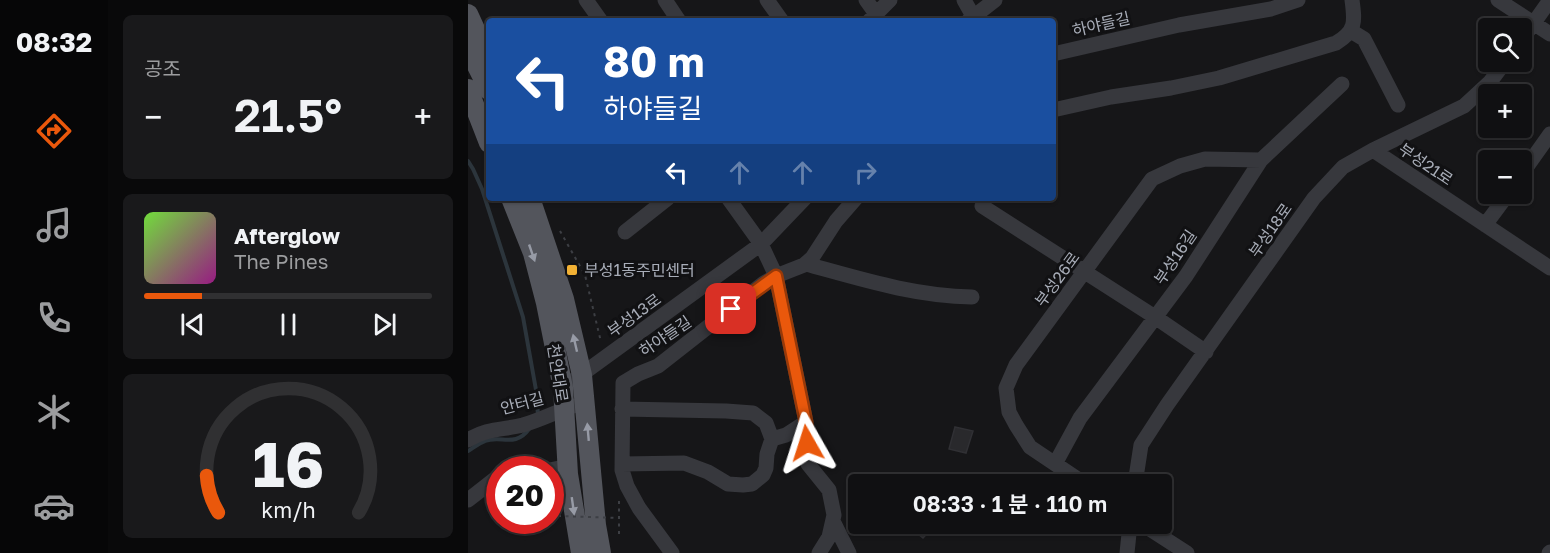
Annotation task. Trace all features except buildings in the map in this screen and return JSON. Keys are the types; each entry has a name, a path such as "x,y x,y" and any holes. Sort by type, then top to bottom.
{"main road":[{"path":"468,14 486,57"},
{"path":"468,48 486,84"},
{"path":"468,89 486,135"},
{"path":"468,108 486,138"},
{"name":"천안대로","path":"512,201 533,253 546,303 563,388 555,413 558,456"},
{"name":"천안대로","path":"531,201 564,299 582,375 596,525 601,553"},
{"name":"천안대로","path":"564,487 581,553"}],"street":[{"path":"586,0 599,18"},
{"path":"665,0 677,18"},
{"path":"767,0 780,18"},
{"path":"866,0 872,17 890,0"},
{"path":"964,0 971,18"},
{"path":"972,18 995,0"},
{"name":"하야들길","path":"1056,53 1179,25 1271,9 1298,0"},
{"path":"1056,109 1219,78 1336,43 1348,36 1353,26 1352,0"},
{"path":"1498,0 1550,34"},
{"path":"1532,27 1550,0"},
{"path":"1351,31 1364,39 1398,105"},
{"name":"부성18로","path":"1137,474 1141,445 1314,198 1342,167 1464,106 1498,72"},
{"name":"부성16길","path":"1055,464 1080,417 1186,276 1261,160 1342,84"},
{"path":"1532,159 1550,134"},
{"name":"부성21로","path":"1373,150 1550,268"},
{"name":"부성26로","path":"1070,474 1030,447 1009,412 1006,388 1016,365 1152,179 1180,166 1205,159 1261,160"},
{"path":"625,232 664,201"},
{"path":"730,201 760,244 776,276 806,422 808,464 829,490 834,515 829,537 819,553"},
{"name":"부성13로","path":"563,388 760,244 802,201"},
{"path":"854,201 806,264 890,288 947,297 972,297"},
{"path":"1485,225 1501,204"},
{"path":"982,206 1206,352"},
{"name":"하야들길","path":"622,410 623,382 658,366 776,276 806,264"},
{"name":"안터길","path":"468,440 478,433 522,425 585,401"},
{"path":"622,465 684,463 708,472 728,484 752,484 763,475 766,468 767,454 772,439 766,423 753,413 622,410 622,465 627,486 639,508 672,553"},
{"path":"772,439 786,435 806,422"},
{"path":"468,500 486,486"},
{"path":"833,521 849,553"},
{"path":"1128,553 1129,534"},
{"path":"1157,534 1186,553"}],"path":[{"path":"559,230 585,275 605,358"},
{"path":"619,494 619,534"},
{"path":"564,516 619,518"}],"waterway":[{"path":"468,161 482,189 523,317 536,390 538,415"},
{"path":"468,451 485,441 513,440 524,435 529,429"}],"place":[{"name":"부성1동주민센터","path":"572,270"}],"route":[{"path":"731,309 776,276 806,422 807,443"}]}
